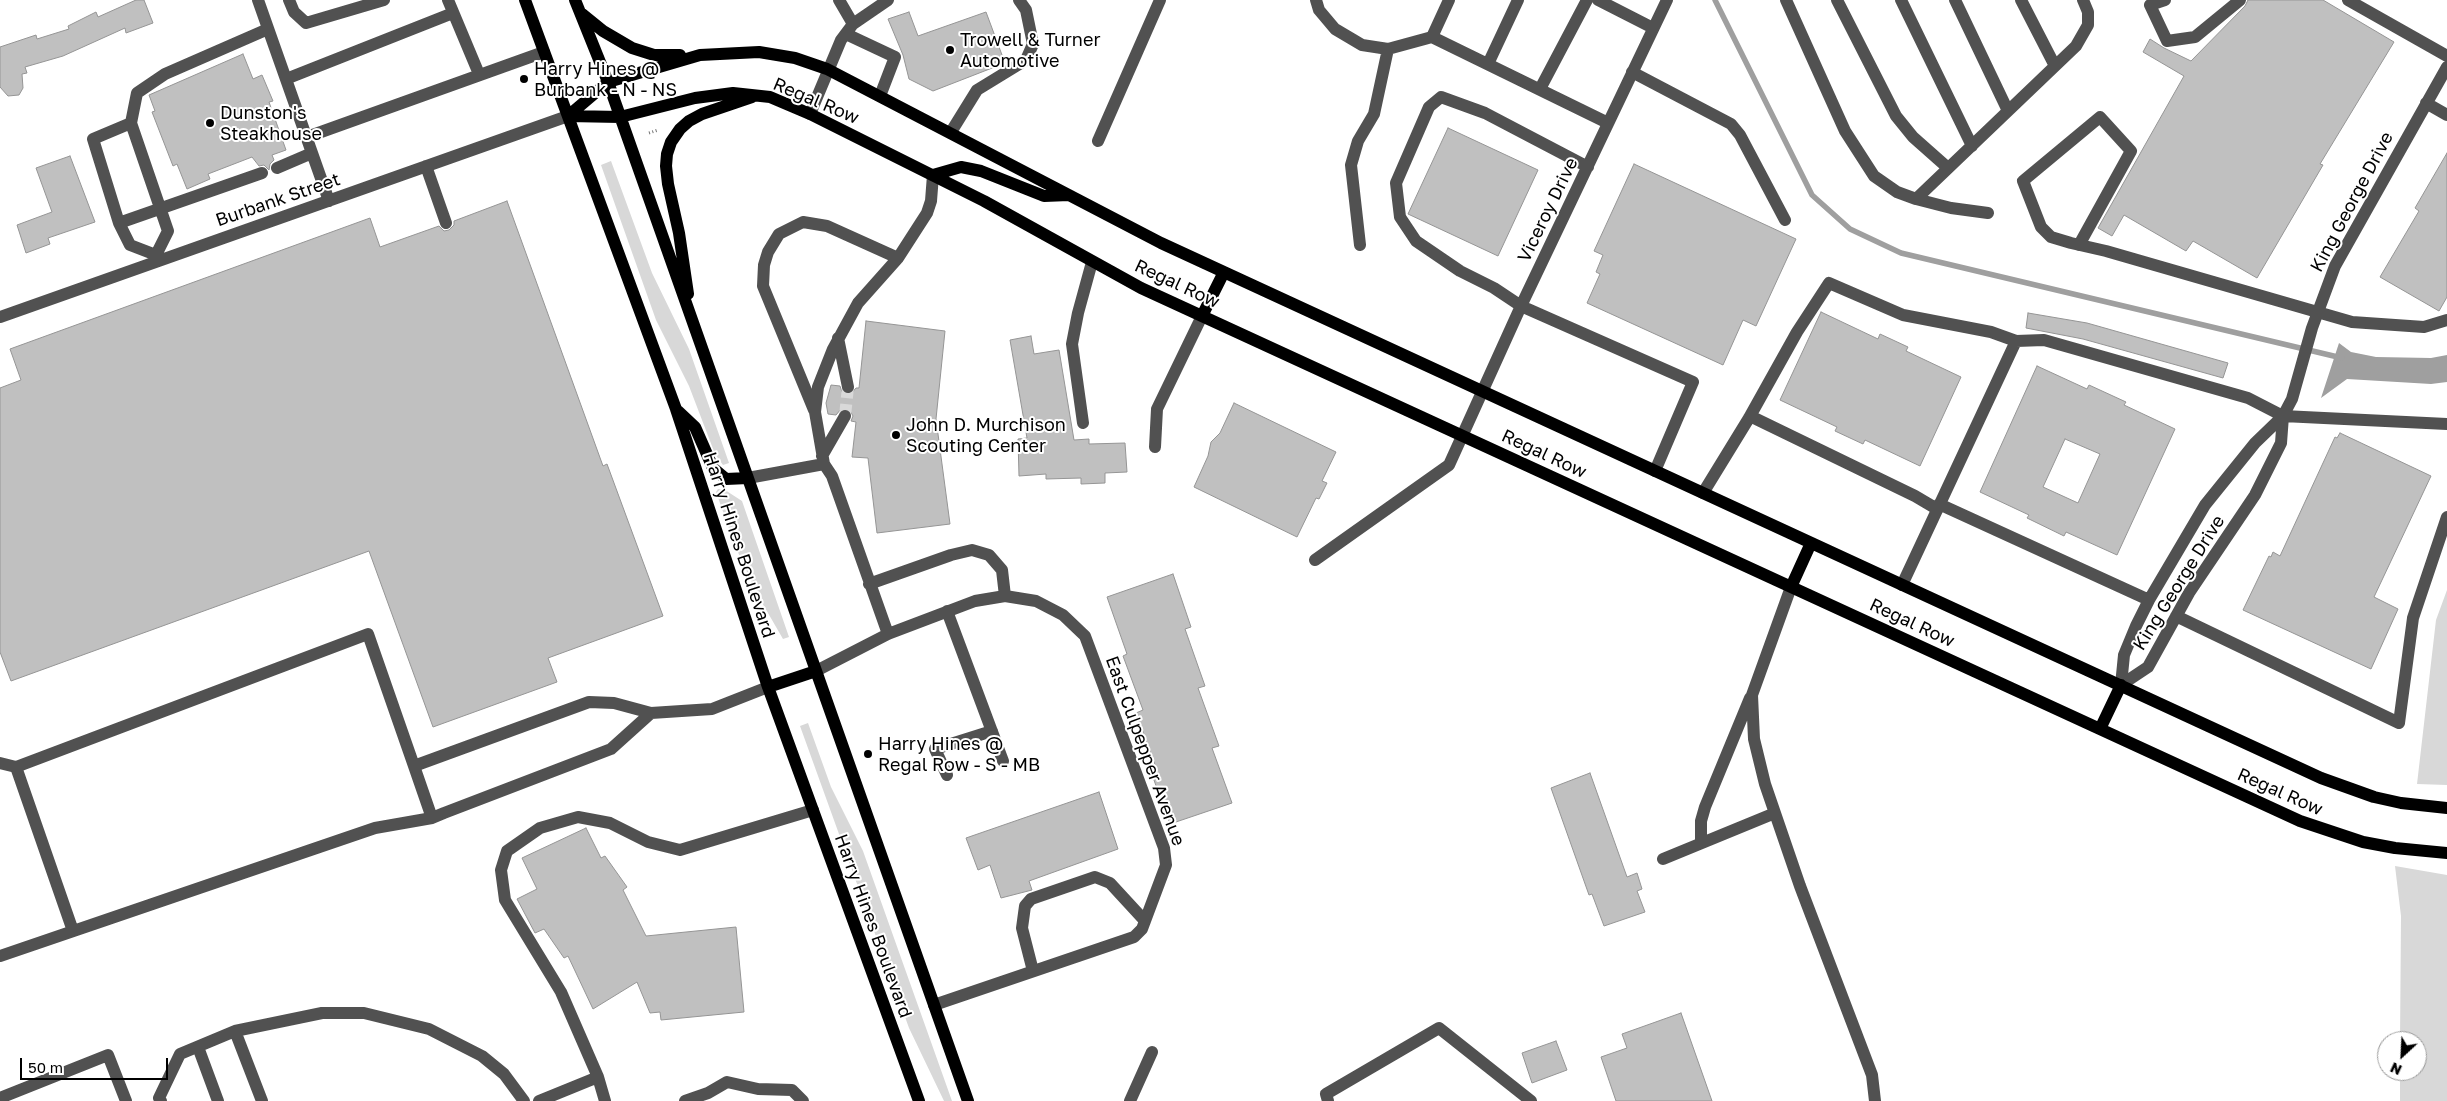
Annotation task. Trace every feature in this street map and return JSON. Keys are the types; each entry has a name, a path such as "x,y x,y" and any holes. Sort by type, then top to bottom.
{"main road":[{"name":"Harry Hines Boulevard","path":"525,0 676,409 768,687 919,1101"},
{"name":"Harry Hines Boulevard","path":"577,5 608,82 968,1101"},
{"path":"577,5 614,39 644,52 667,56 700,55"},
{"name":"Regal Row","path":"568,116 608,82 700,55 759,52 795,58 827,69 1161,243 2121,685 2347,788 2401,803 2447,808"},
{"name":"Regal Row","path":"568,116 620,117 695,98 733,93 770,97 810,114 933,175 984,201 1092,262 1202,316 2300,821 2331,833 2395,848 2447,852"},
{"path":"690,314 686,272 666,166 667,154 671,142 680,129 690,121 702,114 757,95"},
{"path":"933,175 961,167 981,171 1044,196 1072,195"},
{"path":"1202,316 1224,272"},
{"path":"676,409 695,427 713,468 726,479 748,478"},
{"path":"1791,587 1811,543"},
{"path":"768,687 816,671"},
{"path":"2100,729 2121,685"}],"street":[{"path":"258,0 329,200"},
{"path":"289,0 294,12 306,23 384,0"},
{"path":"448,0 479,74"},
{"path":"839,0 849,29 895,57 880,96"},
{"path":"810,114 827,69 849,29 888,0"},
{"path":"951,132 978,90 1026,60 1033,44 1026,10 1019,0"},
{"path":"1098,141 1160,0"},
{"path":"1316,0 1319,10 1335,29 1362,45 1388,49 1432,37 1608,123"},
{"path":"1432,37 1449,0"},
{"path":"1488,64 1518,0"},
{"path":"1540,89 1587,0"},
{"path":"1598,0 1653,28"},
{"name":"Viceroy Drive","path":"1315,560 1449,465 1521,306 1666,0"},
{"path":"1786,0 1850,138 1874,176 1897,192 1916,199 1951,208 1988,213"},
{"path":"1837,0 1896,116 1912,137 1948,168"},
{"path":"1901,0 1972,146"},
{"path":"1955,0 2008,111"},
{"path":"2021,0 2055,66"},
{"path":"1916,199 2076,46 2088,25 2088,12 2082,0"},
{"path":"2165,0 2150,5 2167,40 2194,37 2240,0"},
{"path":"2348,0 2447,56"},
{"path":"286,79 454,13"},
{"path":"131,124 93,139 119,224 130,245 157,258 168,231 131,124 137,93 165,74 268,29"},
{"path":"1360,245 1351,165 1358,140 1374,114 1388,49"},
{"path":"307,137 544,52"},
{"name":"King George Drive","path":"2121,685 2124,655 2149,600 2205,505 2255,443 2283,416 2292,400 2312,328 2335,266 2447,67"},
{"path":"1632,72 1731,124 1740,136 1785,220"},
{"path":"1588,166 1484,113 1441,97 1429,107 1396,182 1400,216 1416,241 1460,271 1494,288 1521,306 1693,382 1655,471"},
{"path":"2426,102 2447,115"},
{"name":"Burbank Street","path":"0,317 157,258 568,116"},
{"path":"2079,244 2131,151 2100,117 2023,181 2041,227 2050,237 2352,322 2424,327 2447,320"},
{"path":"277,168 312,154"},
{"path":"426,166 446,223"},
{"path":"119,224 262,173"},
{"path":"814,412 818,387 838,338 858,303 898,258 927,213 931,201 933,175"},
{"path":"888,634 832,476 823,460 814,412 763,286 764,265 768,252 779,234 803,222 827,226 898,258"},
{"path":"1084,423 1072,344 1078,313 1092,262"},
{"path":"1703,493 1750,416 1797,332 1829,283 1902,315 1991,332 2016,341 2044,340 2248,398 2283,416 2447,424"},
{"path":"1155,447 1157,409 1202,316"},
{"path":"838,338 848,387"},
{"path":"1902,584 2016,341"},
{"path":"748,478 823,460 845,416"},
{"path":"1750,416 1915,496 2149,600"},
{"name":"King George Drive","path":"2121,685 2148,667 2176,616 2255,495 2281,443 2283,416"},
{"path":"2176,616 2399,723 2413,618 2447,516"},
{"path":"870,584 950,555 972,550 989,555 1002,570 1005,596"},
{"path":"1701,844 1701,821 1705,807 1752,695 1791,587"},
{"name":"East Culpepper Avenue","path":"816,671 888,634 975,601 1005,596 1036,601 1063,615 1085,636 1164,848 1166,865 1142,929 1134,937 934,1005"},
{"path":"947,611 1003,761"},
{"path":"0,763 16,767 368,634 432,818"},
{"path":"414,766 589,702 614,703 650,713 712,709 768,687"},
{"path":"1752,695 1754,739 1765,784 1800,886 1872,1076 1875,1101"},
{"path":"0,956 375,828 432,818 611,749 650,713"},
{"path":"947,775 935,748 992,731"},
{"path":"16,767 73,931"},
{"path":"605,1101 598,1077 561,992 504,900 501,870 507,851 540,828 578,817 610,823 648,842 680,850 813,810"},
{"path":"1663,859 1775,813"},
{"path":"1033,971 1022,928 1025,906 1031,899 1095,877 1110,883 1145,920"},
{"path":"160,1101 159,1098 180,1054 235,1031 322,1013 364,1013 412,1023 429,1029 482,1056 504,1074 524,1101"},
{"path":"1328,1101 1326,1094 1438,1028 1531,1101"},
{"path":"235,1031 262,1101"},
{"path":"198,1046 218,1101"},
{"path":"1130,1101 1152,1052"},
{"path":"0,1098 108,1055 126,1101"},
{"path":"539,1101 598,1077"},
{"path":"685,1101 708,1093 728,1082 758,1089 792,1090 803,1101"}],"path":[{"path":"649,132 658,130"}],"shaded area":[{"path":"611,161 652,273 689,349 729,463 723,465 715,454 689,386 656,320 601,165"},
{"path":"2339,343 2351,352 2376,357 2431,358 2447,355 2447,382 2431,384 2347,379 2321,398"},
{"path":"718,489 725,490 742,501 789,637 783,639 757,594 736,548 716,492"},
{"path":"2447,590 2447,785 2417,784 2436,620"},
{"path":"808,723 831,787 863,851 952,1101 944,1101 909,1028 800,726"},
{"path":"2395,866 2447,875 2447,1101 2400,1101 2400,1081 2427,1081 2427,1031 2400,1031 2401,916"}],"building":[{"path":"136,0 144,0 153,23 126,33 125,28 63,56 25,67 27,73 22,74 23,88 19,95 8,96 0,87 0,47 36,35 37,39 69,29 68,26 96,12 98,17"},
{"path":"2248,0 2323,0 2394,42 2320,164 2323,165 2257,278 2193,241 2186,251 2124,215 2112,236 2098,228 2184,76 2143,52 2150,39 2191,61 2245,6"},
{"name":"Trowell & Turner Automotive","path":"909,12 918,36 986,12 1005,63 933,91 909,79 903,55 888,19"},
{"name":"Dunston's Steakhouse","path":"243,54 253,79 262,75 273,101 269,102 286,150 272,155 274,160 270,164 269,170 264,165 259,166 252,157 208,174 210,179 187,189 177,164 173,166 152,112 155,111 149,95"},
{"path":"1448,128 1538,170 1498,256 1408,214"},
{"path":"2447,153 2447,297 2439,311 2380,277 2419,211 2415,208"},
{"path":"70,156 95,222 48,238 50,244 26,253 17,225 52,212 36,168"},
{"path":"1634,164 1796,239 1756,326 1743,320 1723,365 1587,303 1600,274 1596,272 1603,255 1594,251"},
{"path":"507,201 603,466 607,464 663,616 548,658 557,682 433,727 369,551 11,681 0,652 0,388 21,380 10,349 370,218 380,247 439,226 444,231 449,230 454,225 454,221"},
{"path":"1821,312 1878,339 1880,334 1908,347 1906,351 1961,377 1920,466 1865,440 1863,444 1835,431 1837,427 1780,400"},
{"path":"2028,313 2087,323 2228,363 2223,378 2083,339 2026,328"},
{"name":"John D. Murchison Scouting Center","path":"866,321 945,331 936,419 950,524 877,533 868,458 852,457 856,422 851,421 853,416 849,409 841,409 836,415 828,414 826,403 831,385 840,386 842,392 846,395 850,395 856,388 859,388"},
{"path":"1031,336 1034,354 1059,350 1074,440 1089,439 1089,444 1125,443 1127,472 1105,473 1105,483 1081,484 1081,478 1046,479 1046,474 1019,476 1018,439 1027,438 1010,340"},
{"path":"2037,366 2087,389 2089,385 2126,402 2124,405 2175,429 2117,555 2066,532 2064,536 2027,518 2029,515 1980,492","holes":["2065,439 2100,454 2078,503 2043,487"]},
{"path":"1234,403 1336,452 1322,481 1327,483 1319,499 1316,498 1297,537 1194,487 1208,456 1211,442 1220,433"},
{"path":"2340,433 2431,476 2374,597 2398,609 2371,669 2243,610 2269,556 2271,557 2273,552 2280,556 2335,437 2337,438"},
{"path":"1173,574 1191,627 1185,629 1205,686 1198,688 1219,746 1212,748 1232,803 1170,824 1151,772 1157,770 1136,713 1143,710 1123,656 1127,654 1107,597"},
{"path":"1590,773 1627,877 1637,873 1642,889 1637,891 1645,912 1604,926 1592,894 1589,895 1551,788"},
{"path":"1099,792 1118,849 1029,881 1032,890 1001,898 990,865 978,870 966,838"},
{"path":"586,828 601,858 605,856 627,887 623,890 646,936 736,927 744,1012 661,1020 660,1012 650,1013 637,982 593,1009 568,956 564,958 544,929 535,933 517,899 537,889 522,858"},
{"path":"1681,1013 1712,1101 1616,1101 1601,1057 1627,1048 1622,1034"},
{"path":"1556,1041 1567,1070 1532,1083 1522,1053"}],"waterway":[{"path":"1715,0 1812,195 1850,229 1901,253 2342,358"}],"tunnel":[{"path":"845,416 848,387"}],"place":[{"name":"Trowell & Turner Automotive","path":"950,50"},
{"name":"Harry Hines @ Burbank - N - NS","path":"524,79"},
{"name":"Dunston's Steakhouse","path":"210,123"},
{"name":"John D. Murchison Scouting Center","path":"896,435"},
{"name":"Harry Hines @ Regal Row - S - MB","path":"868,754"}]}
